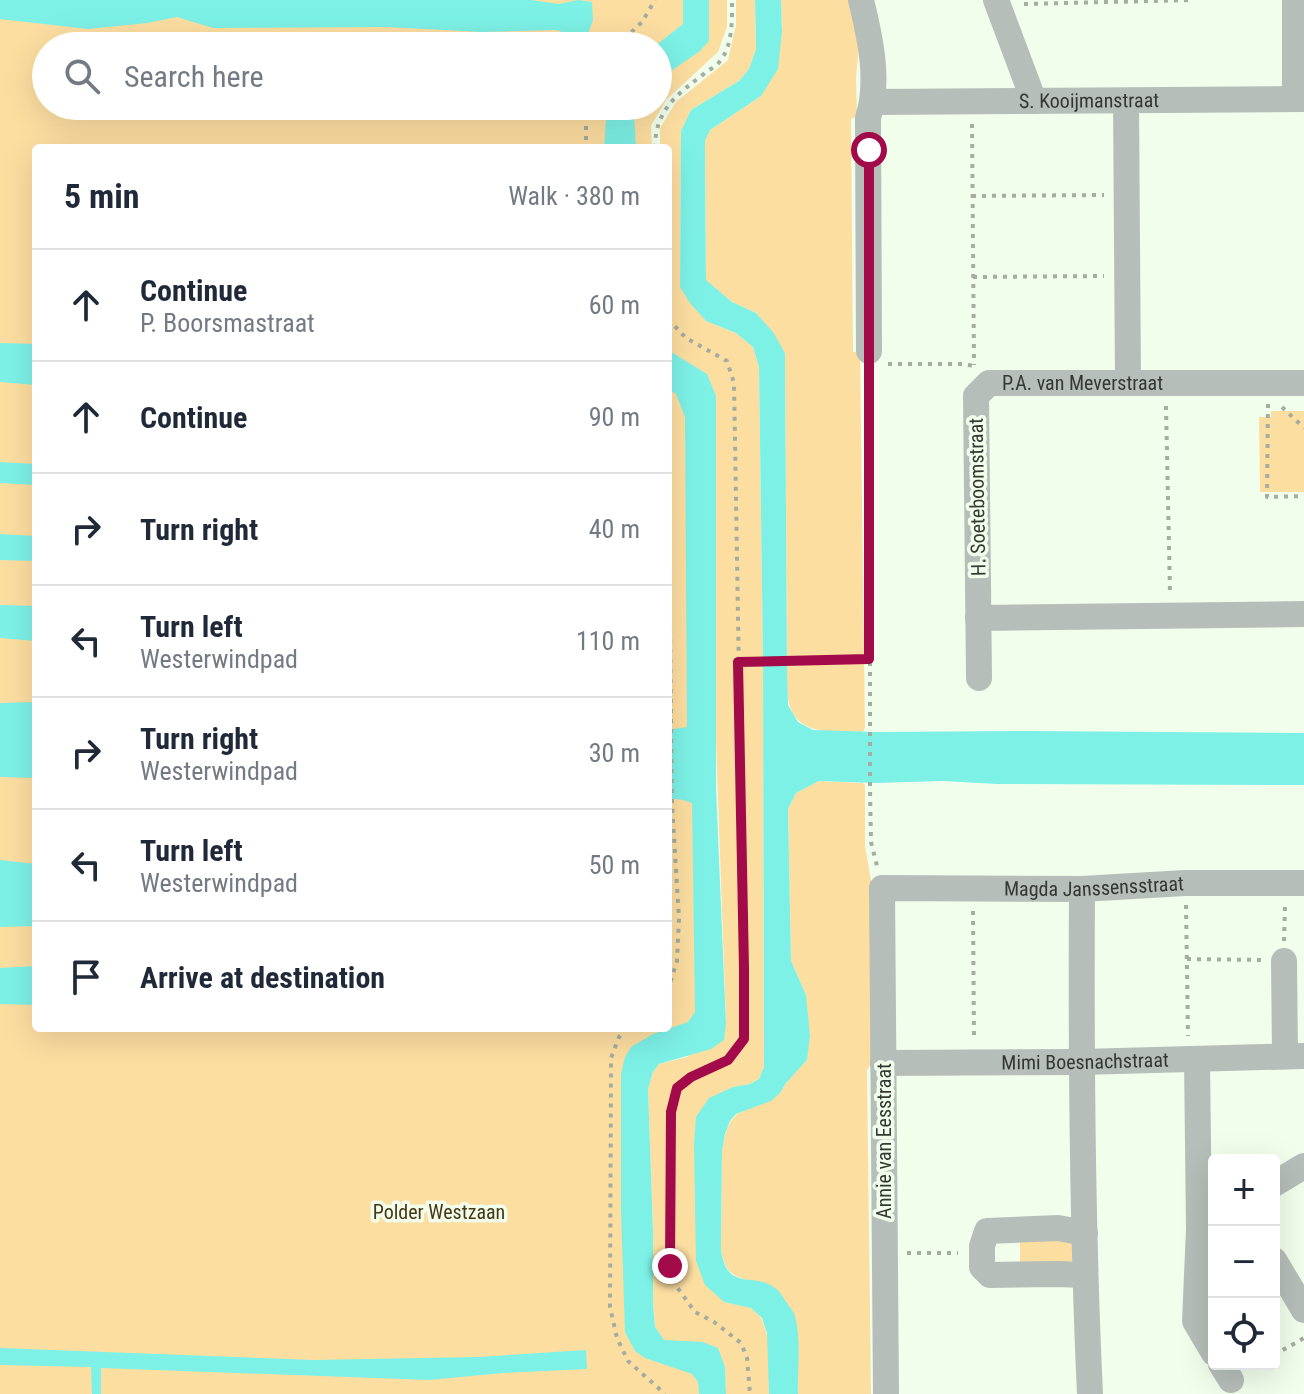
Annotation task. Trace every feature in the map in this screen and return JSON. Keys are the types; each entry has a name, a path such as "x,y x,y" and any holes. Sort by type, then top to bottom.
{"street":[{"path":"861,0 871,47 873,102 868,118 870,358"},
{"path":"1295,0 1300,99"},
{"path":"997,4 1034,101"},
{"name":"S. Kooijmanstraat","path":"873,102 1300,99"},
{"path":"1126,101 1128,382"},
{"name":"P.A. van Meverstraat","path":"982,374 1166,384 1304,383"},
{"name":"H. Soeteboomstraat","path":"979,678 976,396 982,374"},
{"path":"978,618 1304,614"},
{"name":"Magda Janssensstraat","path":"882,888 1082,889 1185,883 1295,883"},
{"name":"Annie van Eesstraat","path":"882,888 886,1394"},
{"path":"1082,889 1084,1275 1090,1394"},
{"name":"Mimi Boesnachstraat","path":"883,1063 1294,1056 1284,960"},
{"path":"1193,1059 1207,1224 1195,1321 1208,1343"},
{"path":"1280,1180 1304,1166"},
{"path":"1084,1275 990,1275 982,1267 982,1246 987,1231 1058,1228 1085,1233"},
{"path":"1280,1270 1304,1310"}],"path":[{"path":"632,32 642,22 655,0"},
{"path":"672,99 720,61 728,46 732,0"},
{"path":"997,4 1193,0"},
{"path":"972,101 973,277 982,374"},
{"path":"586,120 586,144"},
{"path":"655,144 661,120"},
{"path":"972,196 1126,195"},
{"path":"973,277 1127,276"},
{"path":"672,323 686,338 727,361 734,383 744,1039 728,1060 691,1077 677,1088 671,1112 670,1266 674,1283 695,1312 741,1343 747,1358 750,1394"},
{"path":"870,358 871,842 882,888"},
{"name":"P.A. van Meverstraat","path":"870,358 982,374"},
{"path":"1166,384 1170,617"},
{"path":"1269,395 1267,497 1304,496"},
{"path":"1277,403 1304,428"},
{"path":"738,662 869,659"},
{"path":"672,805 679,918 677,961 672,977"},
{"path":"1185,883 1193,1059"},
{"path":"1187,959 1284,960 1295,883"},
{"path":"973,889 974,1062"},
{"path":"623,1032 611,1058 610,1307 617,1338 628,1361 665,1394"},
{"path":"885,1253 982,1253"},
{"path":"1280,1352 1304,1338"}],"green space":[{"name":"Polder Westzaan","path":"0,0 727,0 727,27 718,52 672,94 672,32 32,32 32,120 654,120 651,126 652,144 32,144 32,1032 672,1032 672,144 660,144 660,128 665,120 672,120 672,108 676,102 728,60 736,25 736,0 755,0 756,49 749,69 739,81 691,110 681,131 680,287 706,321 736,333 753,347 759,367 764,1067 759,1079 709,1099 724,1302 750,1308 763,1323 767,1334 769,1394 726,1394 725,1367 720,1394 0,1394","holes":["716,743 726,1024 687,1057 659,1064 648,1089 653,1304 655,1327 662,1337 646,1318 646,1070 713,1026"]},
{"path":"781,0 849,0 859,44 857,116 851,119 853,352 860,352 863,732 831,732 811,728 795,717 790,707 787,683 785,353 756,313 732,302 706,281 705,141 710,130 761,96 782,32"},
{"path":"1271,411 1304,411 1304,492 1260,492 1259,417 1271,417"},
{"path":"819,781 865,785 865,846 872,886 873,1061 867,1070 871,1394 798,1394 798,1337 762,1283 746,1280 729,1271 721,1249 722,1151 729,1124 740,1112 777,1095 807,1060 806,995 791,961 788,809 796,793"},
{"path":"1020,1238 1067,1238 1073,1243 1075,1252 1071,1263 1020,1267"}],"water":[{"path":"0,0 531,0 559,4 578,0 592,2 593,20 589,32 483,32 386,27 213,28 177,17 88,29 0,19"},
{"path":"683,0 709,0 709,41 672,70 672,33 683,24"},
{"path":"755,0 781,0 778,69 761,96 710,130 705,141 706,280 732,302 756,313 773,332 785,353 788,705 798,722 813,730 878,732 1304,733 1304,785 819,781 796,793 788,809 791,961 806,995 810,1036 807,1060 771,1101 736,1114 730,1121 722,1151 721,1249 729,1271 742,1279 766,1283 775,1288 794,1313 799,1343 798,1394 769,1394 767,1333 762,1318 751,1308 724,1302 705,1285 696,1261 696,1117 709,1098 759,1079 764,1067 763,661 759,367 753,347 736,333 706,321 680,287 681,131 691,110 739,81 749,69 756,49"},
{"path":"606,120 634,120 636,144 604,144"},
{"path":"0,343 32,344 32,385 0,382"},
{"path":"672,352 707,374 716,396 716,787 726,1024 724,1040 711,1049 659,1064 648,1089 653,1304 655,1327 664,1340 703,1342 718,1348 725,1367 726,1394 699,1394 698,1382 692,1374 645,1358 635,1351 625,1332 621,1074 631,1047 653,1034 672,1032 672,1027 688,1022 695,1012 692,803 672,799 672,729 687,727 685,417 676,394 672,392"},
{"path":"0,462 32,464 32,485 0,483"},
{"path":"0,534 32,536 32,561 0,560"},
{"path":"0,605 32,606 32,641 0,638"},
{"path":"32,702 32,778 0,777 0,703"},
{"path":"0,860 32,864 32,926 0,927"},
{"path":"32,966 32,1005 0,1004 0,968"},
{"path":"0,1348 314,1360 478,1357 586,1350 587,1369 429,1380 101,1368 101,1394 92,1394 91,1367 0,1365"}],"route":[{"path":"670,1266 671,1112 677,1088 691,1077 728,1060 744,1039 738,662 869,659 869,150"}]}
